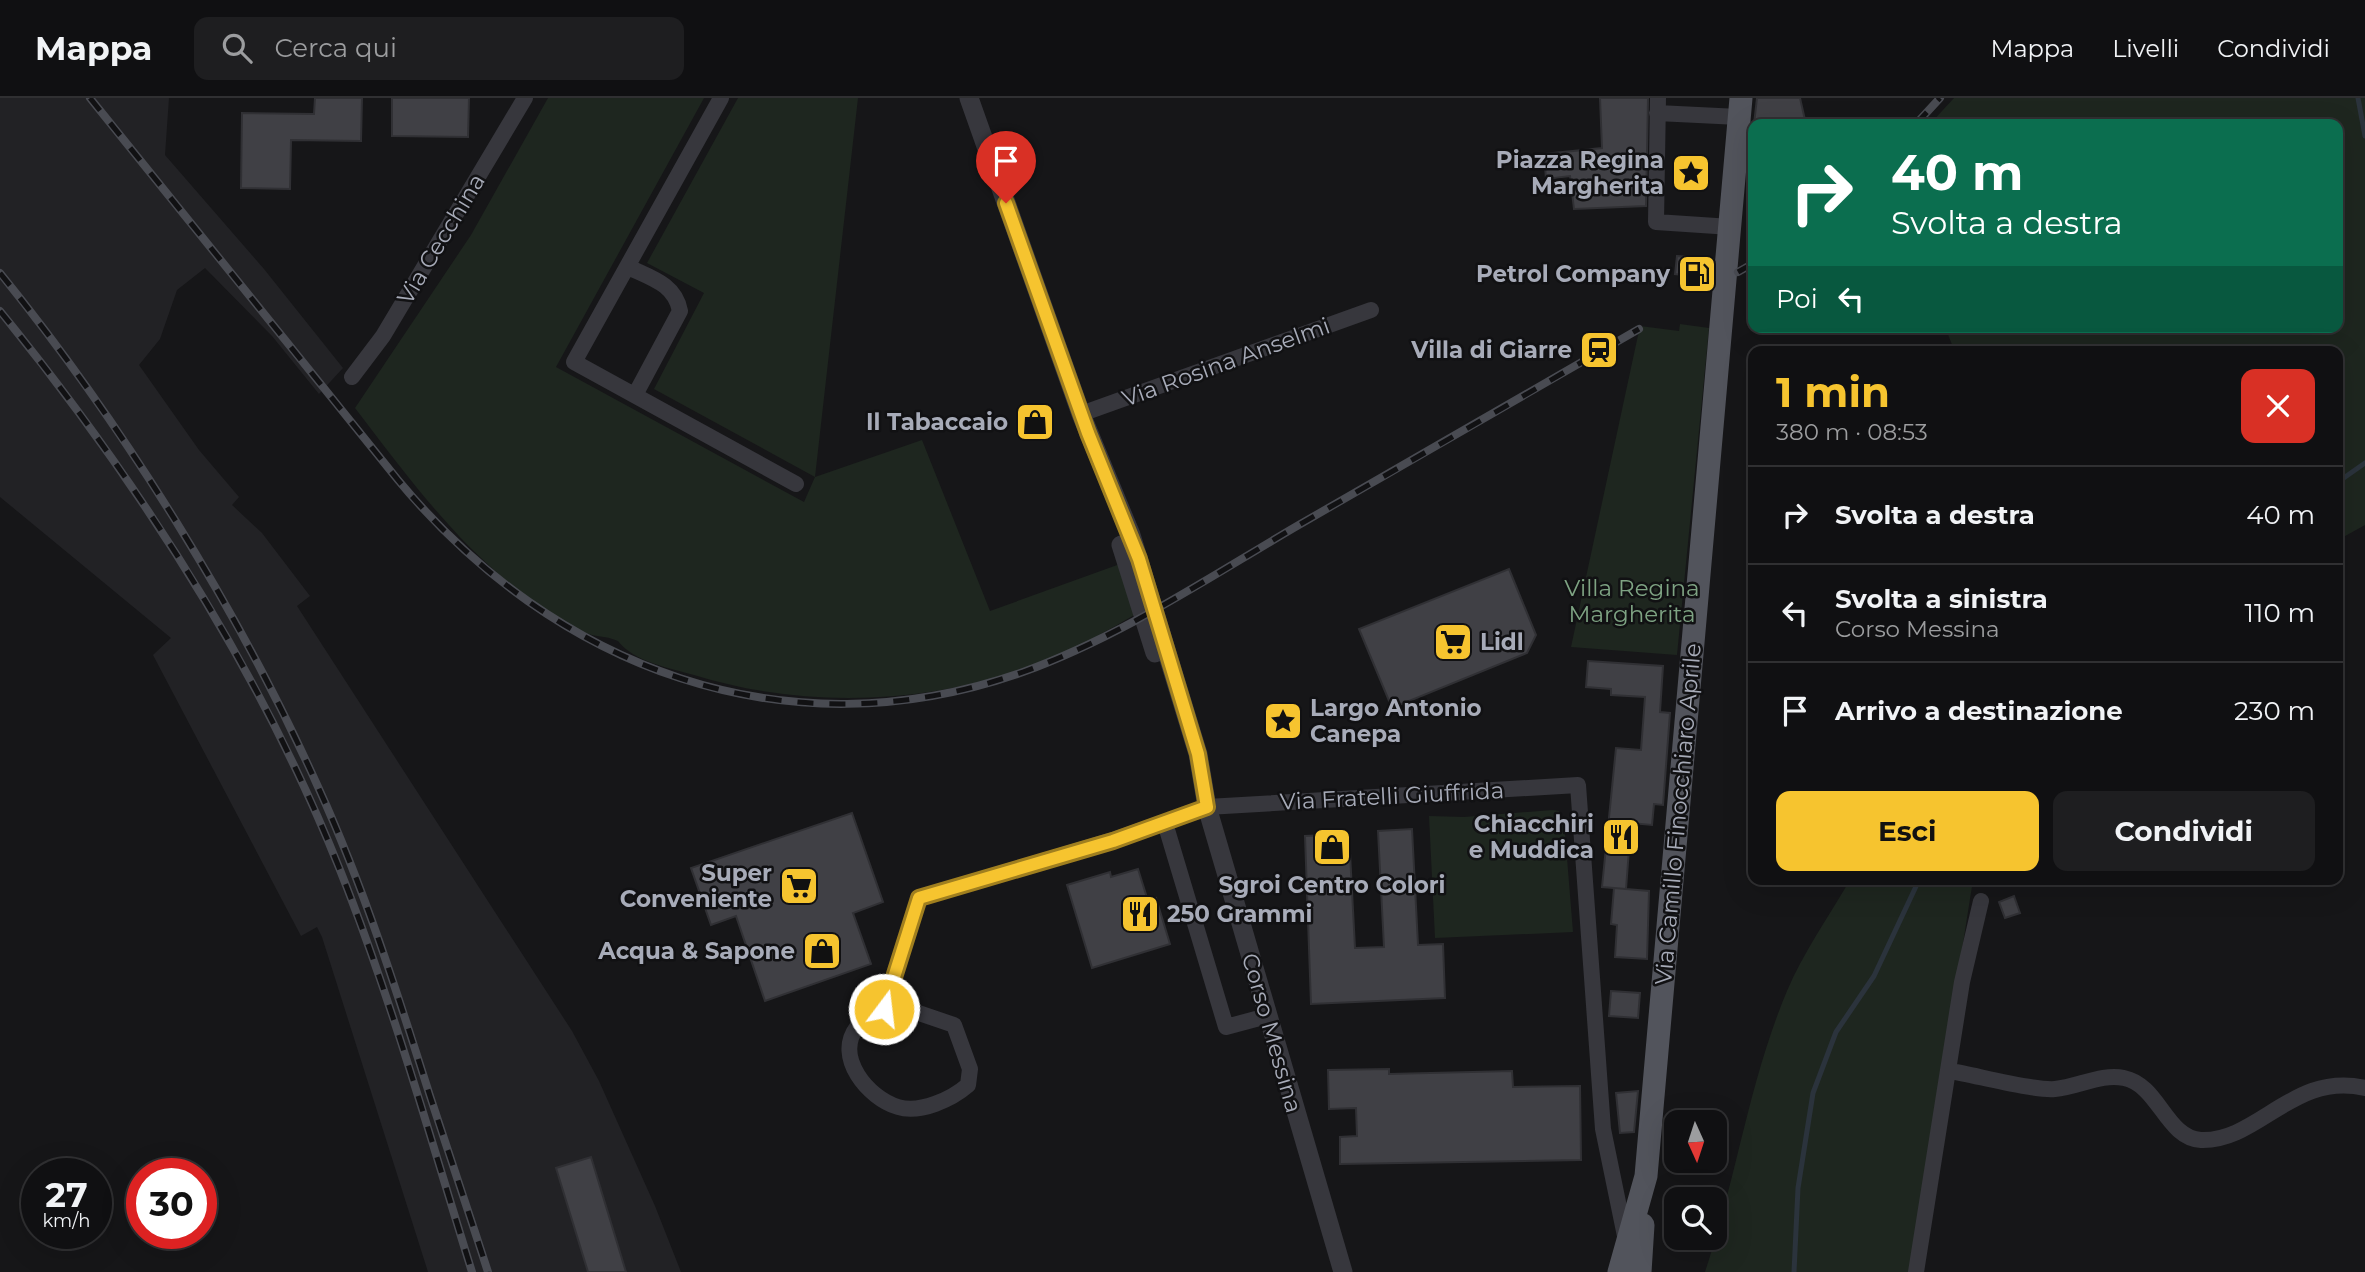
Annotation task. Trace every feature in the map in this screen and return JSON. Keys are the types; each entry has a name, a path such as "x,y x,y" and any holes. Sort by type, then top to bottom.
{"main road":[{"name":"Via Camillo Finocchiaro Aprile","path":"1619,1272 1646,1176 1740,108"},
{"path":"1640,1272 1646,1176"}],"street":[{"name":"Via Cecchina","path":"352,377 383,335 525,98"},
{"path":"721,98 575,362 796,484"},
{"name":"Corso Messina","path":"969,98 1081,414 1131,536 1155,608 1198,754 1205,800 1343,1272"},
{"path":"1731,227 1656,222 1657,105 1740,108"},
{"path":"628,267 671,290 677,296 680,311 635,396"},
{"name":"Via Rosina Anselmi","path":"1081,414 1371,310"},
{"name":"Via Fratelli Giuffrida","path":"884,1009 919,898 1165,823 1205,800 1578,785 1603,1129 1627,1247"},
{"path":"1165,823 1226,1027 1267,1016"},
{"path":"1916,1272 1962,982 1981,901"},
{"path":"884,1009 910,1010 954,1025 970,1069 968,1085 957,1096 913,1109 897,1107 883,1100 859,1079 850,1061 850,1042 858,1026 884,1009"},
{"path":"1950,1071 2054,1090 2123,1077 2149,1092 2178,1129 2193,1139 2203,1140 2233,1135 2284,1102 2315,1090 2338,1085 2365,1088"}],"shaded area":[{"path":"0,98 169,98 165,155 264,269 343,368 319,394 272,336 205,268 177,290 160,339 139,365 199,450 239,497 232,505 262,533 310,596 297,606 572,1031 599,1081 655,1206 681,1272 428,1272 322,937 317,927 301,936 153,655 171,638 0,497"}],"green space":[{"path":"548,98 704,98 556,367 804,502 815,477 922,440 990,611 1120,564 1136,614 1069,650 1004,675 916,694 826,698 737,686 653,663 633,654 618,641 587,634 573,627 496,572 445,521 355,408 471,235"},
{"path":"738,98 858,98 815,477 654,389 704,293 647,263"},
{"path":"1954,98 2365,98 2365,525 2343,537 2343,346 1953,346 1947,333 2343,333 2343,119 1935,119"},
{"name":"Villa Regina Margherita","path":"1680,324 1709,328 1677,655 1571,647 1640,326 1679,331"},
{"path":"1559,811 1564,821 1573,932 1435,938 1429,816 1464,817"},
{"path":"1847,885 1972,885 1911,1272 1705,1272 1712,1250 1727,1250 1727,1198 1753,1095 1774,1025 1801,963"}],"building":[{"path":"315,98 362,98 361,141 291,140 290,189 241,188 242,113 314,114"},
{"path":"392,98 469,98 468,137 392,136"},
{"path":"1600,98 1648,98 1646,206 1574,209 1570,176 1546,179 1544,154 1602,148"},
{"path":"1757,98 1800,98 1805,119 1755,119"},
{"path":"1677,256 1713,259 1711,278 1675,274"},
{"path":"1509,569 1536,635 1527,653 1392,708 1359,629"},
{"path":"1588,661 1663,666 1660,712 1670,713 1663,805 1654,804 1652,825 1631,823 1626,889 1602,887 1616,748 1641,750 1645,697 1611,695 1611,689 1586,687"},
{"path":"852,813 883,902 853,913 871,964 765,1001 736,916 711,925 691,868"},
{"path":"1412,829 1418,945 1443,944 1445,998 1311,1004 1305,836 1349,834 1355,948 1384,947 1378,831"},
{"path":"1138,869 1148,901 1156,898 1170,944 1092,968 1067,885 1110,872 1111,877"},
{"path":"1614,888 1649,891 1647,959 1615,957 1617,925 1611,924"},
{"path":"2014,896 2020,913 2005,918 1999,902"},
{"path":"1611,991 1640,993 1638,1018 1609,1016"},
{"path":"1389,1069 1389,1074 1512,1071 1513,1087 1580,1086 1581,1160 1340,1164 1340,1137 1357,1136 1356,1108 1329,1109 1328,1070"},
{"path":"1638,1091 1634,1132 1620,1133 1616,1093"},
{"path":"591,1157 626,1272 588,1272 556,1168"}],"waterway":[{"path":"2358,98 2365,136"},
{"path":"2343,478 2365,463"},
{"path":"1794,1272 1798,1188 1813,1093 1836,1032 1874,976 1917,885"}],"railway":[{"path":"90,98 398,480 460,546 528,601 602,646 680,678 762,698 847,704 934,696 1023,672 1059,658 1163,605 1639,329"},
{"path":"1921,119 1940,98"},
{"path":"1738,272 1748,266"},
{"path":"0,273 46,331 176,521 253,654 287,722 319,789 365,902 488,1272"},
{"path":"0,311 51,376 147,509 233,649 272,721 308,795 359,919 410,1070 472,1272"}],"place":[{"name":"Piazza Regina Margherita","path":"1691,173"},
{"name":"Petrol Company","path":"1697,274"},
{"name":"Villa di Giarre","path":"1599,350"},
{"name":"Il Tabaccaio","path":"1035,422"},
{"name":"Lidl","path":"1453,642"},
{"name":"Largo Antonio Canepa","path":"1283,721"},
{"name":"Chiacchiri e Muddica","path":"1621,837"},
{"name":"Sgroi Centro Colori","path":"1332,847"},
{"name":"Super Conveniente","path":"799,886"},
{"name":"250 Grammi","path":"1140,914"},
{"name":"Acqua & Sapone","path":"822,951"}],"route":[{"path":"884,1009 919,898 1113,841 1207,807 1198,754 1139,559 1088,433 1006,203"}]}
